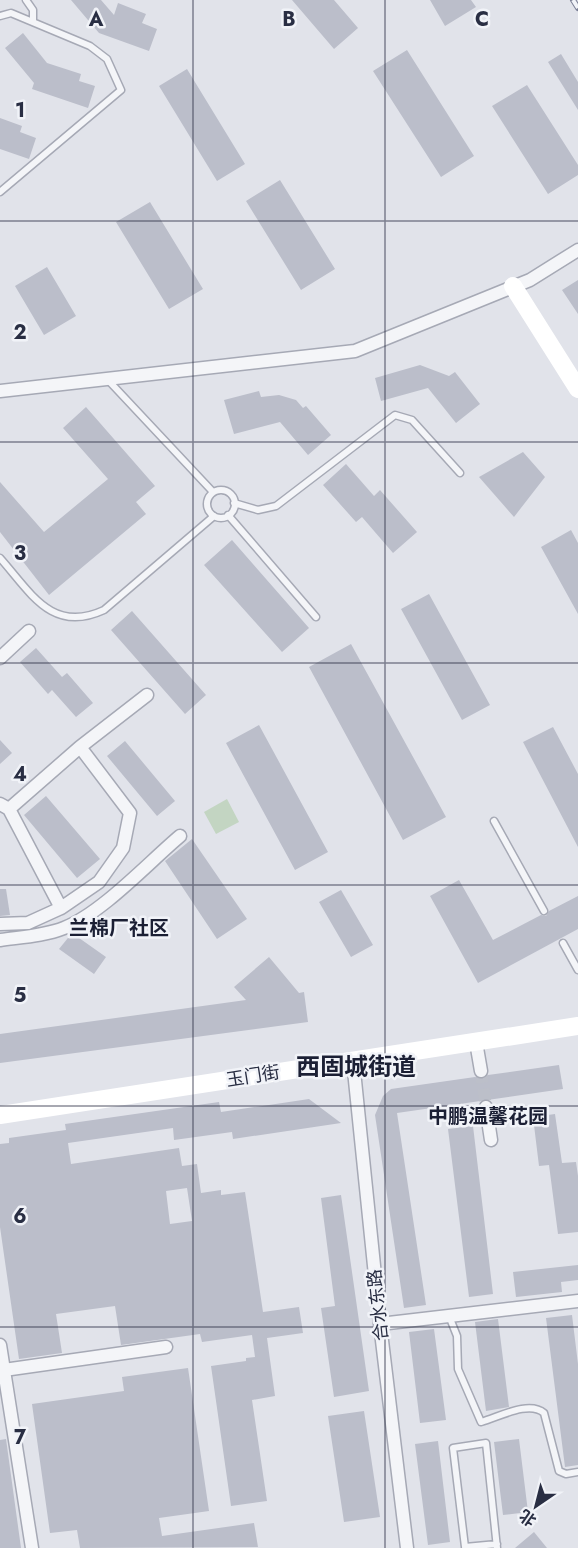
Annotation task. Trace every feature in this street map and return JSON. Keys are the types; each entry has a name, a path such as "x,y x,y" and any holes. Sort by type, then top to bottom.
{"street":[{"path":"0,391 355,351 530,280 578,250"},
{"path":"513,286 578,389"},
{"path":"0,658 29,631"},
{"path":"61,908 4,806 147,695"},
{"path":"0,924 28,923 61,908 99,882 123,848 130,813 80,747"},
{"path":"0,940 44,934 73,924 93,911 180,836"},
{"name":"玉门街","path":"0,1115 578,1026"},
{"path":"476,1042 481,1071"},
{"name":"合水东路","path":"353,1061 380,1324 407,1548"},
{"path":"486,1107 491,1140"},
{"path":"380,1324 578,1301"},
{"path":"0,1345 3,1376 32,1548"},
{"path":"3,1376 166,1347"}],"lane":[{"path":"26,0 33,10 33,22"},
{"path":"0,16 11,13 90,46 107,59 121,90 0,192"},
{"path":"107,379 213,492 227,492 234,503 258,510 276,506 395,415 412,420 460,473"},
{"path":"213,492 207,505 214,516"},
{"path":"228,515 234,503"},
{"path":"0,558 45,609 67,617 90,616 104,610 214,516 228,515"},
{"path":"228,515 316,617"},
{"path":"494,821 544,911"},
{"path":"562,943 578,970"},
{"path":"449,1316 457,1336 458,1369 481,1422 528,1407 538,1407 544,1413 559,1471 566,1474 578,1472"},
{"path":"486,1443 497,1546 465,1547 453,1448 486,1443"}],"green space":[{"path":"227,799 239,822 216,834 204,812"}],"building":[{"path":"71,0 101,0 114,15 118,3 146,14 142,23 157,29 149,51 99,33"},
{"path":"292,0 334,0 358,28 334,49"},
{"path":"430,0 471,0 476,7 445,26"},
{"path":"23,33 47,63 81,74 79,81 95,86 88,108 32,89 34,83 5,48"},
{"path":"407,50 474,156 441,177 373,71"},
{"path":"561,54 578,82 578,110 548,62"},
{"path":"187,69 245,164 217,181 159,86"},
{"path":"527,85 578,165 578,175 548,194 492,106"},
{"path":"0,118 22,126 20,132 36,138 29,159 0,149"},
{"path":"280,180 335,269 301,290 246,201"},
{"path":"150,202 203,289 169,309 116,222"},
{"path":"47,267 76,316 44,335 15,286"},
{"path":"578,280 578,314 562,290"},
{"path":"420,365 449,376 455,372 480,404 456,423 428,388 381,401 375,378"},
{"path":"259,391 261,397 279,395 296,400 303,408 306,406 331,435 308,455 280,422 234,434 224,400"},
{"path":"86,407 155,486 136,502 146,514 49,595 0,532 0,482 44,532 108,479 63,428"},
{"path":"523,452 545,477 514,517 479,477"},
{"path":"346,464 374,496 380,490 417,532 393,553 362,517 356,522 323,485"},
{"path":"571,530 578,543 578,614 541,547"},
{"path":"232,540 309,628 282,652 204,565"},
{"path":"429,594 490,705 462,720 401,609"},
{"path":"132,611 206,695 185,714 111,630"},
{"path":"351,644 446,817 403,840 309,667"},
{"path":"36,648 62,677 67,673 93,703 76,717 52,690 48,694 20,662"},
{"path":"259,725 328,852 295,870 226,743"},
{"path":"553,727 578,774 578,847 523,742"},
{"path":"0,740 12,753 0,764"},
{"path":"125,741 175,801 157,816 107,756"},
{"path":"46,796 100,859 77,878 24,815"},
{"path":"192,839 247,919 217,939 165,861"},
{"path":"459,880 493,940 541,915 546,916 549,911 578,896 578,929 478,983 430,896"},
{"path":"0,889 6,889 10,915 0,916"},
{"path":"341,890 373,945 351,957 319,902"},
{"path":"72,933 106,957 94,974 59,949"},
{"path":"269,957 299,993 304,992 308,1022 0,1063 0,1034 246,1000 234,987"},
{"path":"559,1065 563,1089 397,1113 426,1305 404,1308 375,1115 383,1096 391,1089 475,1077 482,1079 488,1075"},
{"path":"309,1099 341,1123 233,1139 232,1132 174,1140 173,1128 68,1143 71,1164 179,1148 182,1166 197,1164 201,1193 221,1190 221,1195 245,1192 263,1312 299,1307 303,1333 267,1338 275,1396 252,1400 267,1501 231,1506 211,1366 246,1361 246,1358 255,1357 252,1335 202,1342 200,1334 121,1345 115,1306 56,1314 62,1353 19,1359 0,1227 0,1144 9,1143 9,1138 66,1130 65,1124 219,1102 221,1112","holes":["187,1188 192,1221 170,1224 166,1191"]},
{"path":"555,1114 562,1163 576,1162 578,1232 558,1234 549,1165 539,1166 533,1117"},
{"path":"473,1126 493,1294 469,1297 448,1129"},
{"path":"341,1195 369,1391 334,1397 321,1308 335,1306 321,1198"},
{"path":"578,1265 578,1280 561,1282 562,1292 516,1297 513,1272"},
{"path":"572,1315 578,1364 578,1465 565,1467 546,1318"},
{"path":"498,1319 509,1407 486,1411 475,1322"},
{"path":"434,1329 446,1420 420,1423 409,1332"},
{"path":"188,1368 209,1511 159,1518 162,1536 254,1523 258,1547 80,1548 77,1530 50,1533 32,1404 124,1391 122,1377"},
{"path":"364,1411 380,1517 344,1522 328,1416"},
{"path":"6,1439 21,1548 0,1548 0,1440"},
{"path":"519,1439 528,1512 503,1515 494,1442"},
{"path":"438,1441 450,1542 428,1545 415,1444"},
{"path":"534,1532 547,1548 515,1548"}],"tunnel":[{"path":"481,1071 486,1107"}],"railway":[{"path":"573,0 578,8"}],"district":[{"name":"兰棉厂社区","path":"119,928"},
{"name":"西固城街道","path":"356,1066"},
{"name":"中鹏温馨花园","path":"488,1116"}]}
